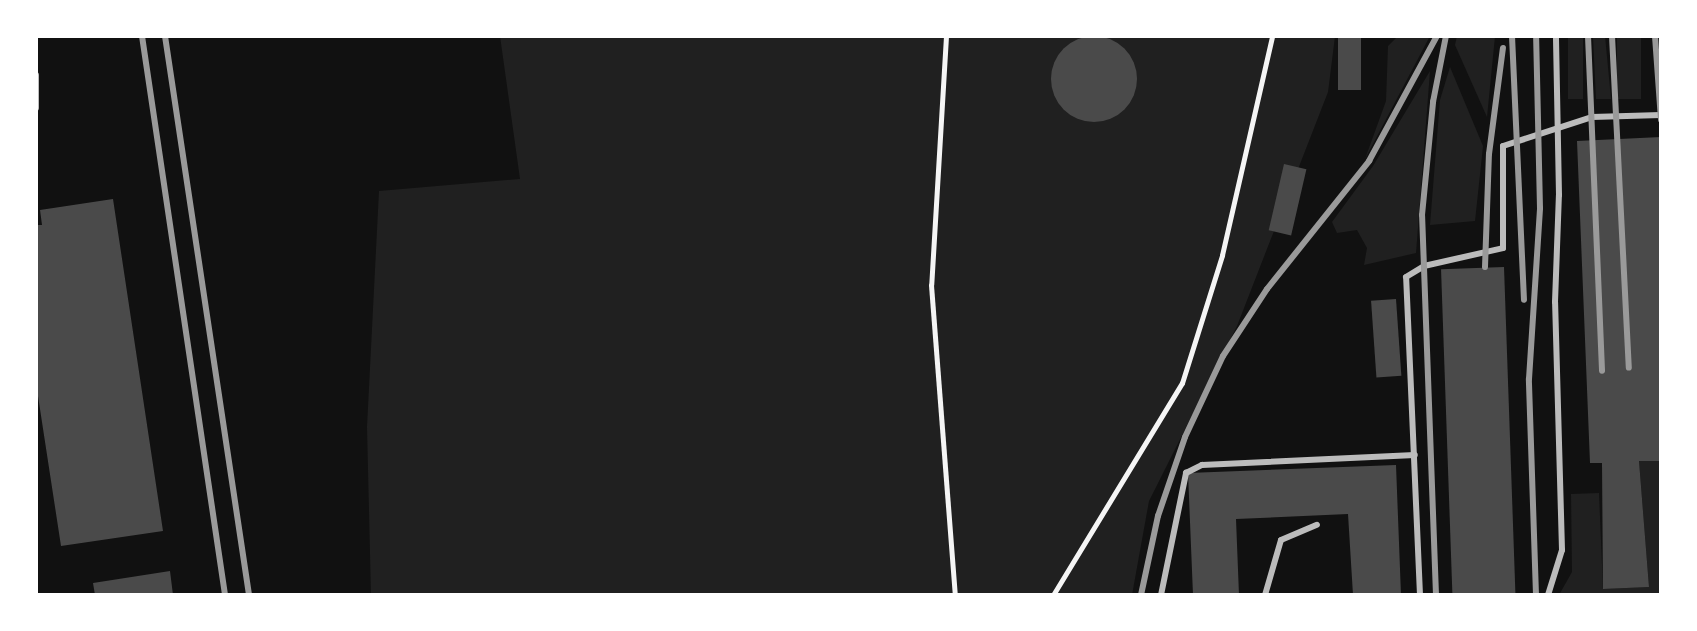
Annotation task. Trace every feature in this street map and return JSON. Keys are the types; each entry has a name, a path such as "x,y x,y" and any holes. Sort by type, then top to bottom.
{"lane":[{"path":"1548,595 1562,550 1555,302 1556,36"},
{"path":"36,75 36,108"},
{"path":"1420,595 1406,277 1424,266 1503,248 1503,146 1592,117 1661,115"},
{"path":"1161,595 1175,507 1186,473 1202,465 1415,455"},
{"path":"1265,595 1281,540 1317,525"}],"path":[{"path":"946,36 931,285 955,595"},
{"path":"1053,595 1182,383 1222,255 1272,36"}],"shaded area":[{"path":"500,36 1335,36 1328,92 1237,326 1149,501 1132,595 371,595 367,427 379,191 520,179"},
{"path":"1398,36 1430,36 1365,159 1386,101 1388,46"},
{"path":"1457,36 1495,36 1487,117 1455,45"},
{"path":"1568,36 1583,36 1583,99 1568,99"},
{"path":"1593,36 1605,36 1611,99 1596,99"},
{"path":"1617,36 1641,36 1641,99 1617,99"},
{"path":"1450,67 1483,146 1475,221 1430,225 1440,100"},
{"path":"1430,71 1416,253 1364,265 1367,248 1357,230 1337,233 1332,222 1373,166"},
{"path":"1639,461 1661,461 1661,595 1559,595 1572,572 1571,494 1599,493 1603,589 1649,587"}],"building":[{"path":"1094,36 1118,43 1130,55 1137,79 1130,103 1118,115 1094,122 1070,115 1058,103 1051,79 1058,55 1070,43"},
{"path":"1338,36 1361,36 1361,90 1338,90"},
{"path":"1661,137 1661,461 1639,461 1649,587 1603,589 1602,463 1590,463 1577,141"},
{"path":"1284,164 1306,169 1291,235 1269,230"},
{"path":"113,199 163,531 61,546 36,383 36,225 42,225 40,210"},
{"path":"1504,267 1515,595 1452,595 1441,269"},
{"path":"1396,299 1401,376 1376,378 1371,301"},
{"path":"1396,465 1401,595 1353,595 1348,514 1236,519 1239,595 1193,595 1188,473"},
{"path":"170,571 173,595 95,595 93,583"}],"railway":[{"path":"142,36 225,595"},
{"path":"165,36 249,595"},
{"path":"1141,595 1158,516 1185,437 1223,356 1267,289 1369,161 1437,36"},
{"path":"1436,595 1422,215 1433,102 1446,36"},
{"path":"1512,36 1524,300"},
{"path":"1536,36 1540,208 1529,379 1536,595"},
{"path":"1588,36 1602,371"},
{"path":"1612,36 1629,368"},
{"path":"1655,36 1661,120"},
{"path":"1485,267 1489,154 1503,48"}]}
